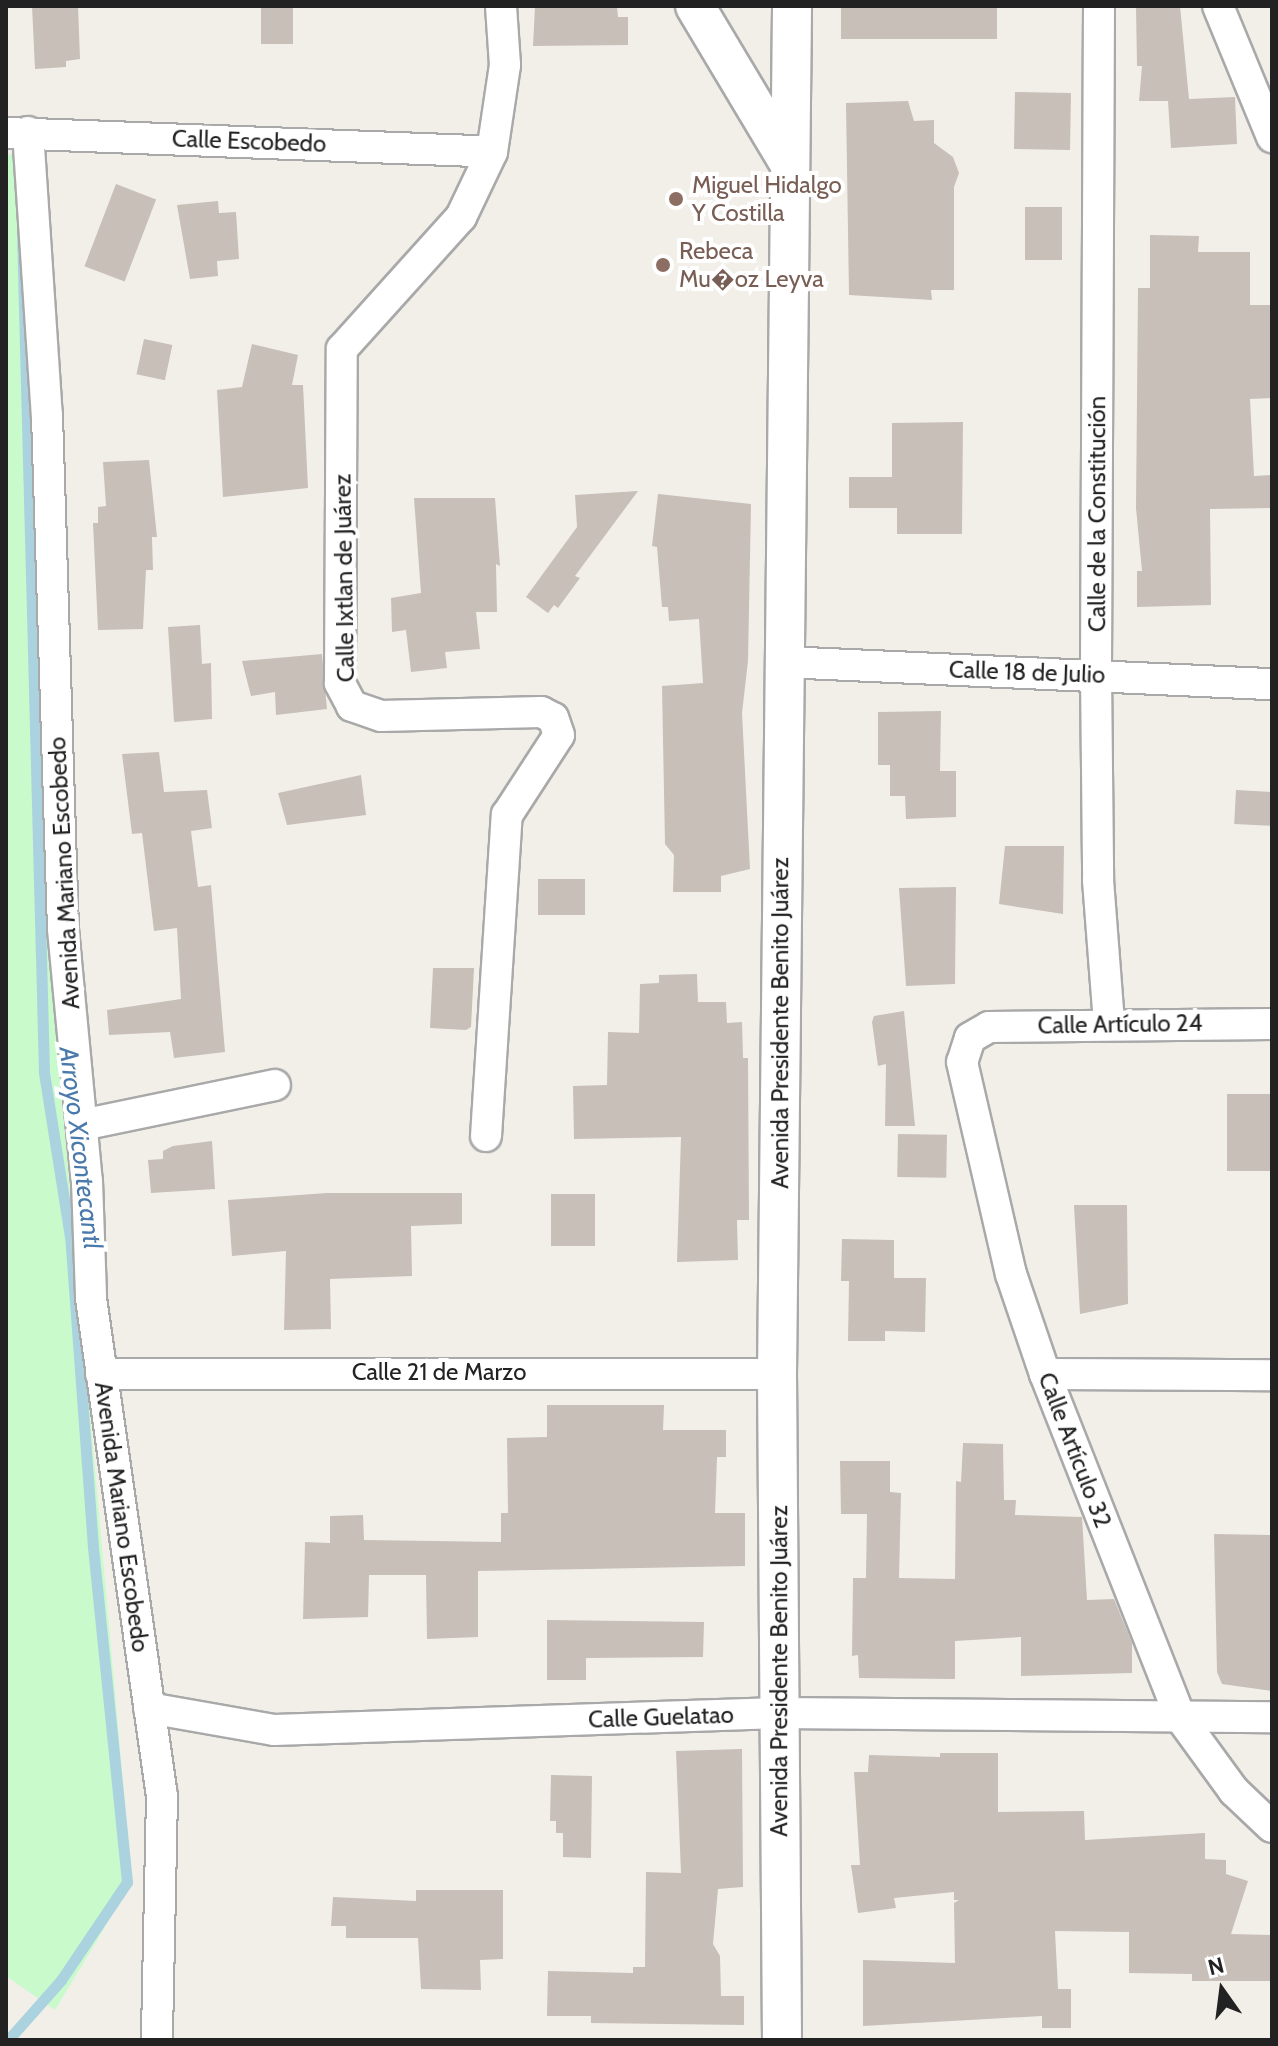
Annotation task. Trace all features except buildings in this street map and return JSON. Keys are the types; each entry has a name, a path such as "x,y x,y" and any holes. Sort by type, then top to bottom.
{"street":[{"name":"Calle Ixtlan de Juárez","path":"486,1136 507,815 559,735 553,718 541,712 381,716 352,706 340,683 342,349 461,217 492,152 505,65 501,6"},
{"path":"695,6 787,160"},
{"name":"Avenida Presidente Benito Juárez","path":"782,2040 777,1374 787,160 792,6"},
{"name":"Calle de la Constitución","path":"1099,6 1098,880 1109,1022"},
{"path":"1218,6 1272,137"},
{"name":"Calle Escobedo","path":"17,133 492,152"},
{"name":"Avenida Mariano Escobedo","path":"17,133 47,415 63,929 101,1374 162,1796 157,2040"},
{"name":"Calle 18 de Julio","path":"783,662 1272,684"},
{"name":"Calle Artículo 24","path":"970,1038 989,1027 1109,1022 1272,1024"},
{"name":"Calle Artículo 32","path":"970,1038 962,1062 1011,1274 1045,1374 1180,1717 1234,1791 1272,1827"},
{"path":"82,1125 275,1085"},
{"name":"Calle 21 de Marzo","path":"101,1374 777,1374"},
{"path":"1045,1374 1272,1375"},
{"name":"Calle Guelatao","path":"149,1708 274,1730 779,1713 1272,1717"}],"green space":[{"path":"14,154 35,501 45,913 132,1882 55,2010 6,1976 6,155"}],"waterway":[{"name":"Arroyo Xicontecantl","path":"8,2040 61,1980 127,1882 93,1547 70,1237 44,1072 22,232"}],"place":[{"name":"Miguel Hidalgo Y Costilla","path":"676,199"},
{"name":"Rebeca Mu�oz Leyva","path":"663,265"}]}
